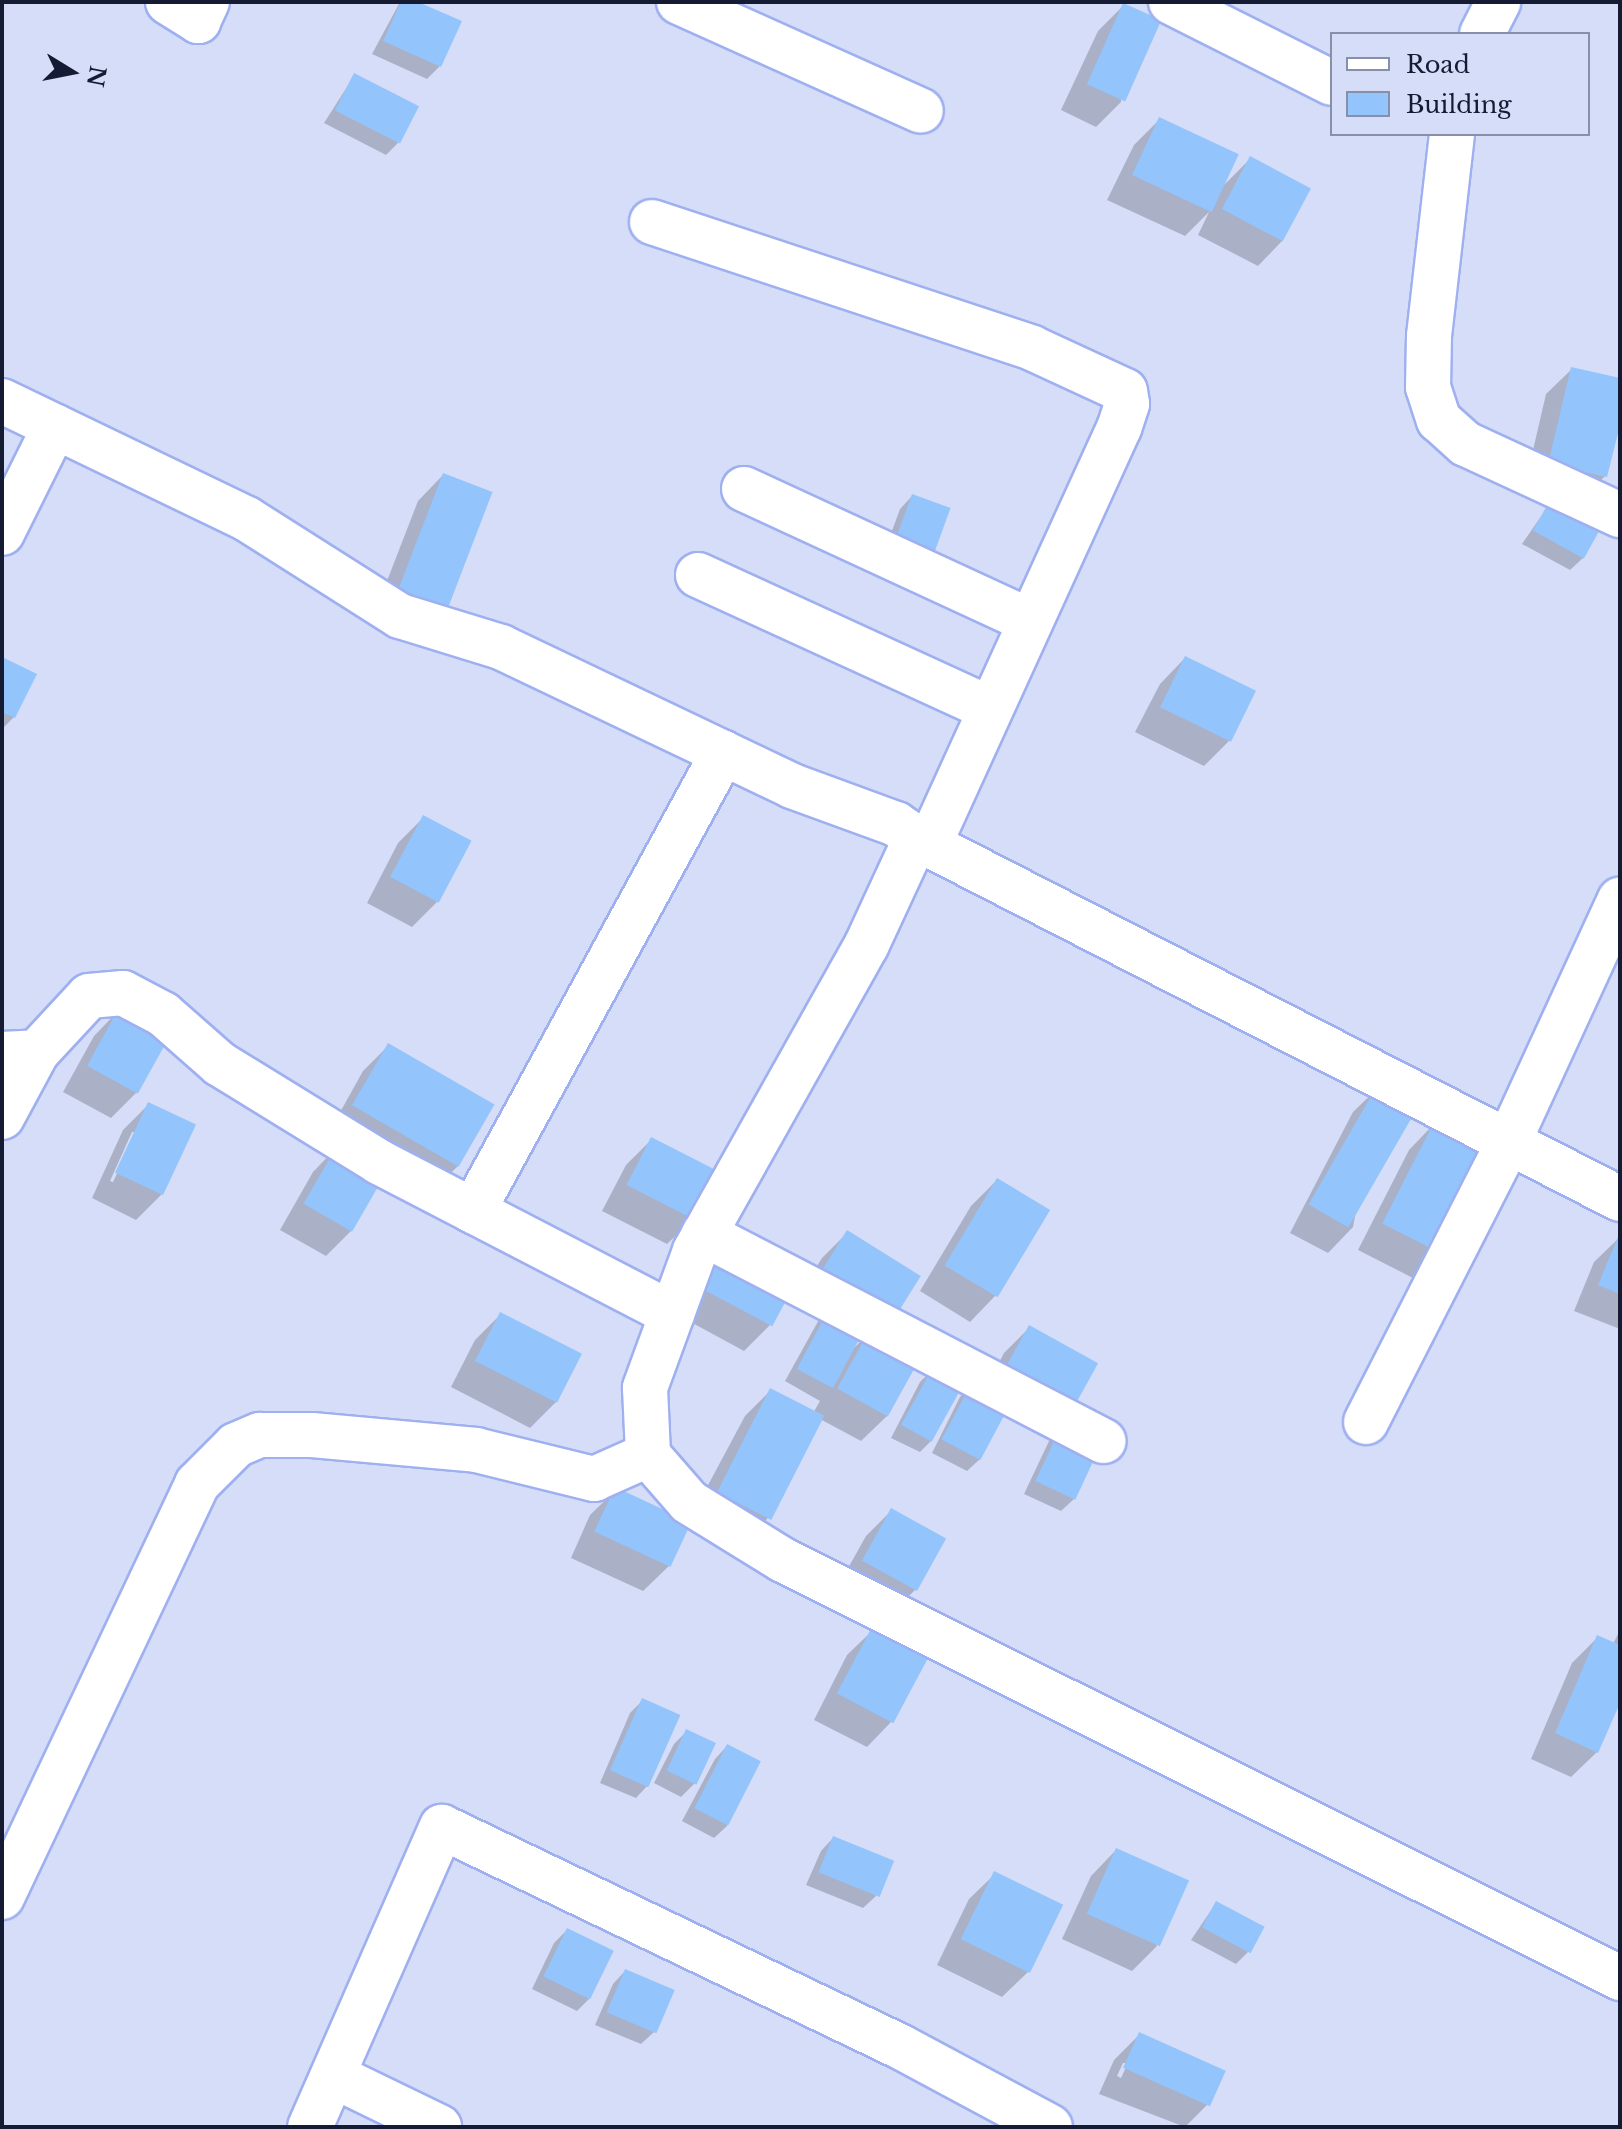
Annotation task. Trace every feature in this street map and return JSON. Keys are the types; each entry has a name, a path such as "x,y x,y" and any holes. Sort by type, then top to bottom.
{"street":[{"path":"168,2 198,21 207,2"},
{"path":"679,2 921,111"},
{"path":"1171,2 1330,82"},
{"path":"1483,32 1498,2"},
{"path":"1446,137 1429,336 1428,387 1439,420 1466,444 1620,515"},
{"path":"652,222 1032,348 1125,391 1127,404 1119,428 989,708 922,841 704,1234 645,1388 648,1455 689,1502 783,1560 938,1633 1620,1978"},
{"path":"2,401 247,519 400,616 501,647 723,753 922,841 1620,1199"},
{"path":"2,533 55,426"},
{"path":"744,489 1028,620"},
{"path":"698,575 989,708"},
{"path":"473,1211 723,753"},
{"path":"1366,1422 1508,1143 1620,900"},
{"path":"2,1117 20,1053 89,996 123,993 163,1014 220,1064 379,1162 672,1314"},
{"path":"704,1234 1104,1441"},
{"path":"2,1897 197,1484 236,1445 260,1435 312,1435 476,1450 594,1479 648,1455"},
{"path":"310,2127 442,1827 901,2047 1050,2127"},
{"path":"334,2076 439,2127"}],"building":[{"path":"401,2 418,2 462,21 441,67 383,41"},
{"path":"1123,3 1161,20 1125,101 1087,84"},
{"path":"354,73 419,106 400,144 335,110"},
{"path":"1159,117 1239,154 1212,212 1132,175"},
{"path":"1250,156 1311,188 1283,241 1222,209"},
{"path":"1571,367 1620,378 1620,425 1607,477 1548,464"},
{"path":"443,473 492,492 447,611 397,592"},
{"path":"912,494 951,508 934,552 896,538"},
{"path":"1550,500 1601,528 1584,559 1533,531"},
{"path":"1185,656 1256,691 1231,742 1160,707"},
{"path":"2,657 37,674 15,718 2,712"},
{"path":"423,815 472,841 439,903 390,877"},
{"path":"119,1008 170,1036 138,1094 87,1066"},
{"path":"388,1043 495,1104 459,1167 352,1105"},
{"path":"1378,1084 1418,1107 1348,1227 1308,1204"},
{"path":"148,1102 196,1124 163,1195 115,1173"},
{"path":"1434,1122 1492,1152 1440,1253 1382,1224"},
{"path":"651,1137 719,1172 694,1220 626,1185"},
{"path":"338,1144 386,1172 352,1232 303,1204"},
{"path":"997,1178 1050,1210 998,1297 944,1265"},
{"path":"847,1230 921,1276 896,1315 823,1269"},
{"path":"1620,1232 1620,1294 1598,1285"},
{"path":"722,1244 795,1283 772,1326 699,1287"},
{"path":"833,1301 869,1320 833,1388 797,1369"},
{"path":"500,1312 582,1354 557,1403 475,1361"},
{"path":"1029,1325 1098,1363 1070,1413 1001,1375"},
{"path":"870,1329 921,1357 888,1417 837,1388"},
{"path":"933,1367 964,1384 932,1442 901,1425"},
{"path":"972,1382 1011,1403 980,1460 941,1439"},
{"path":"770,1388 824,1416 771,1520 717,1492"},
{"path":"1062,1424 1102,1443 1075,1500 1035,1481"},
{"path":"615,1487 691,1522 670,1567 594,1531"},
{"path":"891,1508 946,1539 917,1591 862,1560"},
{"path":"872,1627 929,1657 893,1723 837,1693"},
{"path":"1597,1635 1620,1645 1620,1703 1598,1753 1555,1733"},
{"path":"642,1698 680,1715 648,1787 610,1770"},
{"path":"686,1729 716,1743 696,1785 667,1771"},
{"path":"727,1744 761,1761 728,1825 694,1808"},
{"path":"833,1836 894,1861 880,1897 818,1872"},
{"path":"1116,1848 1189,1881 1160,1946 1087,1914"},
{"path":"994,1871 1063,1905 1030,1973 961,1939"},
{"path":"1216,1901 1265,1927 1250,1953 1202,1927"},
{"path":"567,1928 614,1951 590,1999 543,1977"},
{"path":"625,1969 675,1990 656,2033 607,2012"},
{"path":"1139,2032 1226,2071 1210,2106 1123,2068"}]}
